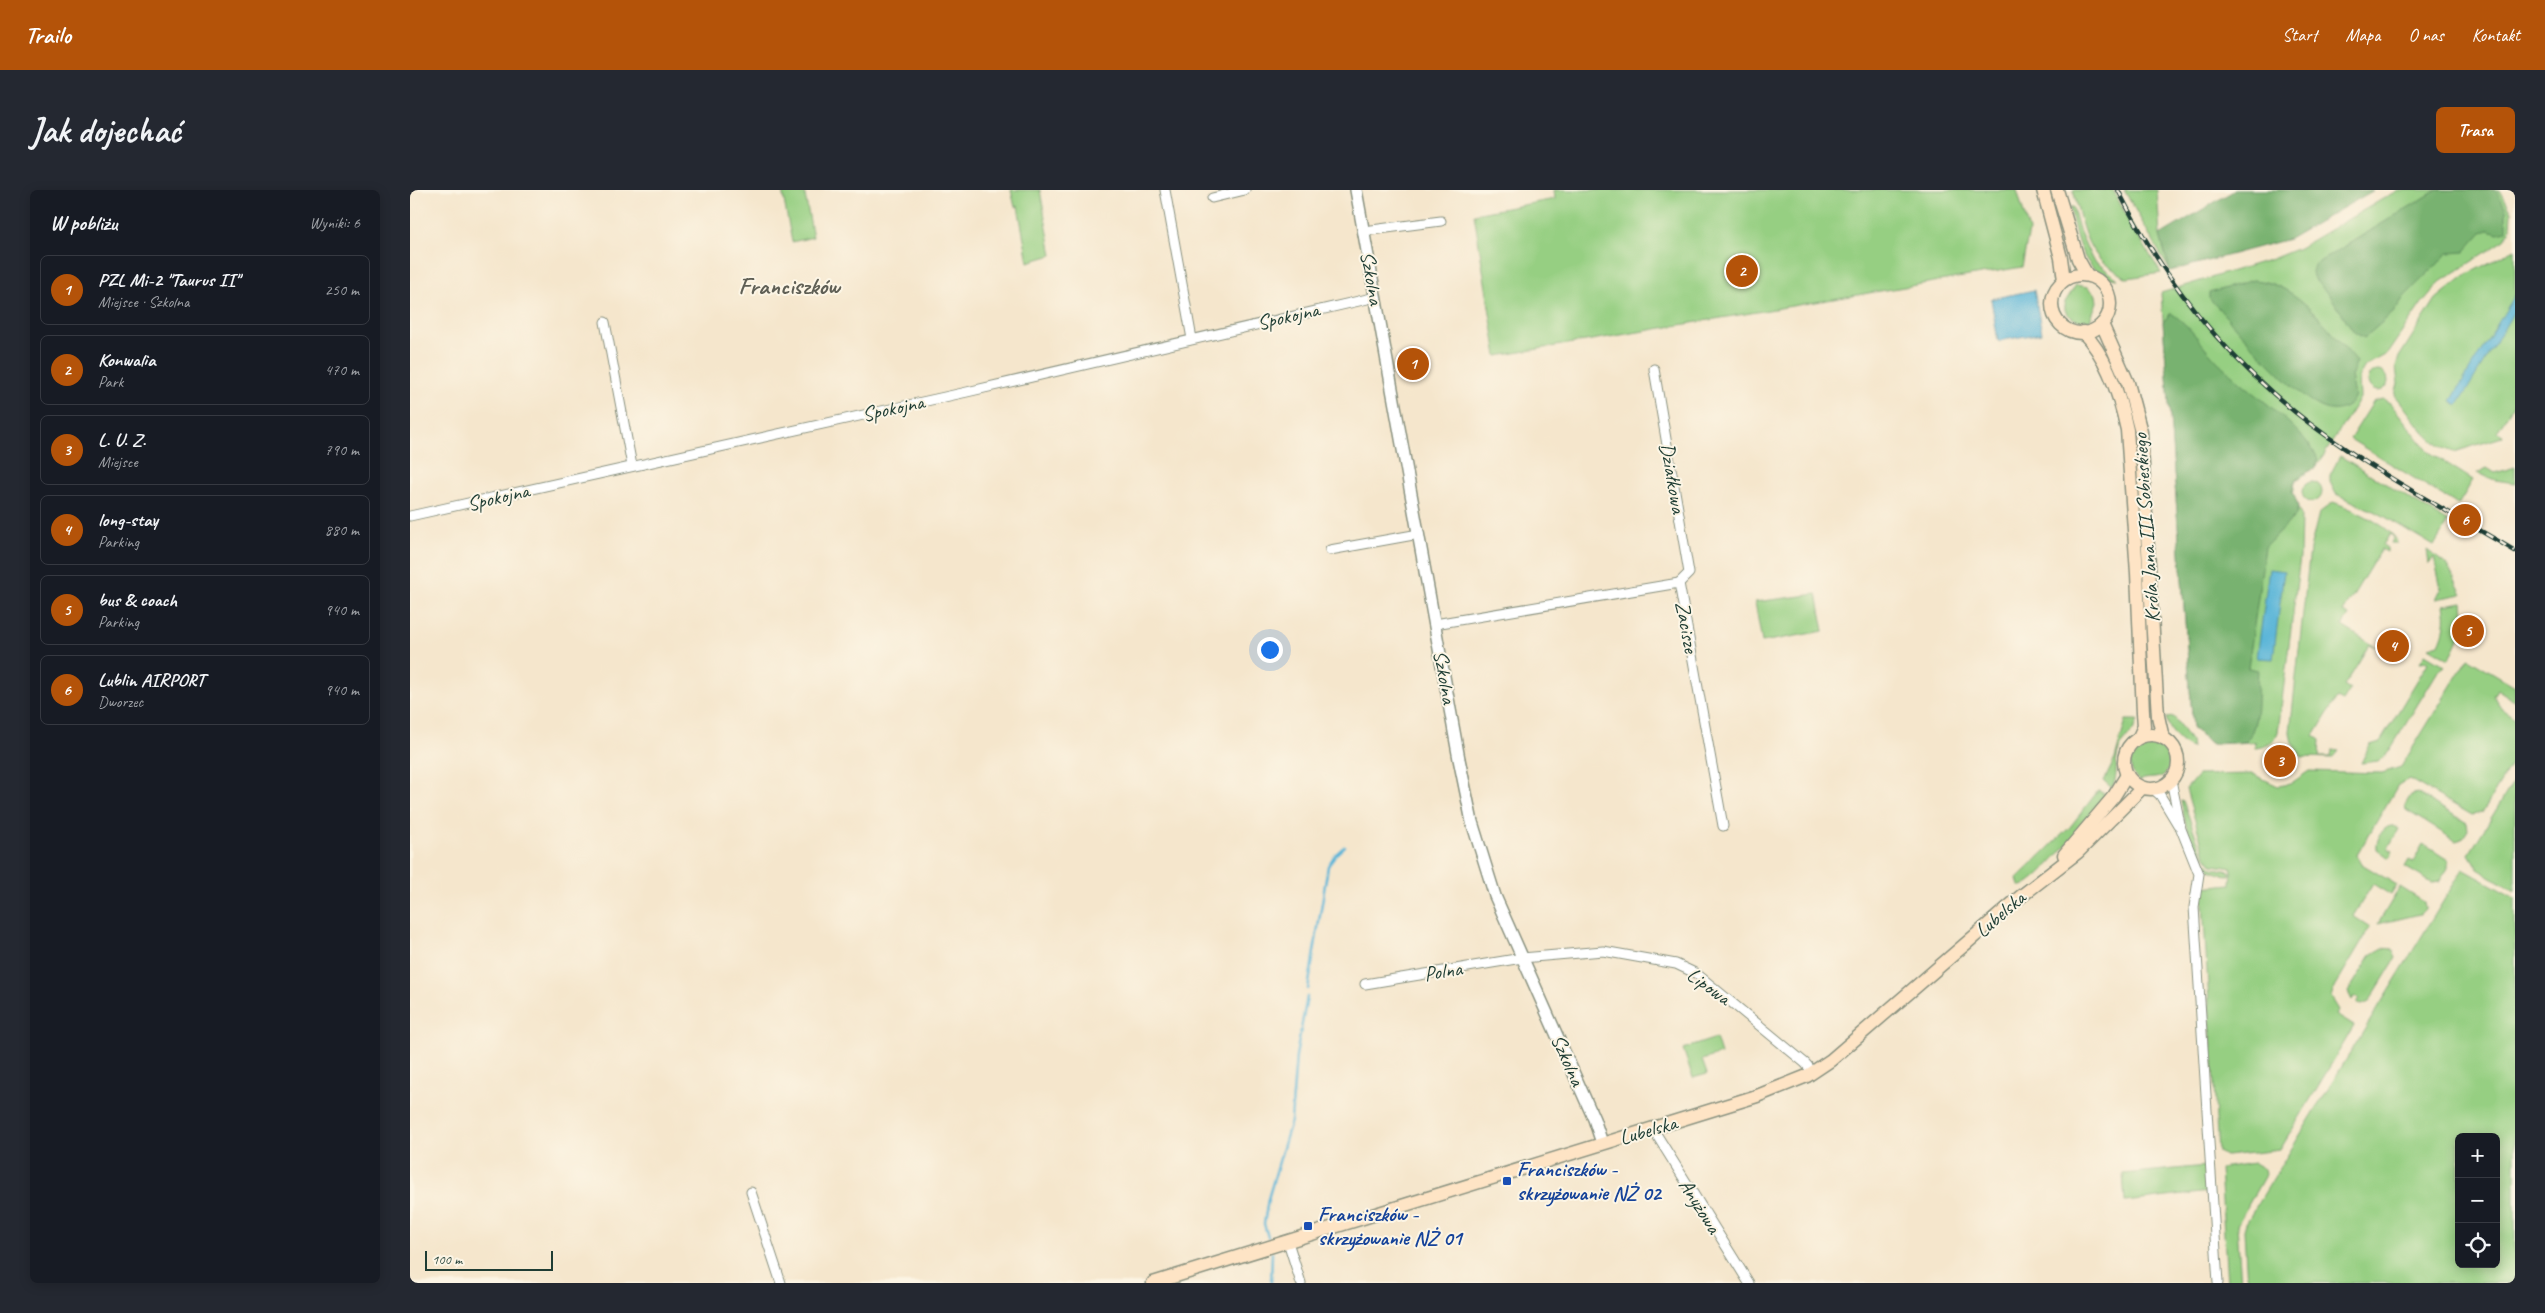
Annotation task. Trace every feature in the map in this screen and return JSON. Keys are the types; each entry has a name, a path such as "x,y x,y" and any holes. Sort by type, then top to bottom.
{"main road":[{"path":"2043,190 2061,258 2064,280"},
{"path":"2057,190 2078,258 2087,275"},
{"path":"2077,275 2087,275 2101,282 2109,296 2109,312 2102,324 2094,330 2084,332 2068,329 2058,321 2054,314 2054,294 2064,280 2077,275"},
{"name":"Króla Jana III Sobieskiego","path":"2102,324 2128,383 2141,432 2158,716 2163,738"},
{"name":"Króla Jana III Sobieskiego","path":"2084,332 2096,348 2108,372 2123,411 2128,437 2144,726 2139,737"},
{"path":"2154,735 2163,738 2173,746 2178,758 2176,770 2171,780 2163,786 2148,788 2127,775 2124,765 2125,754 2131,744 2139,737 2154,735"},
{"name":"Lubelska","path":"2051,870 2114,796 2127,775"},
{"name":"Lubelska","path":"1154,1283 1765,1094 1794,1082 1813,1072 1855,1040 2051,870 2078,852 2148,788"}],"street":[{"path":"1165,190 1192,339"},
{"path":"1212,198 1245,190"},
{"name":"Szkolna","path":"1356,190 1459,759 1474,830 1495,896 1594,1120 1602,1143"},
{"path":"1364,231 1441,220"},
{"name":"Spokojna","path":"410,516 1376,297"},
{"path":"605,322 632,466"},
{"name":"Działkowa","path":"1654,369 1689,573 1680,583"},
{"path":"1330,550 1419,534"},
{"name":"Zacisze","path":"1436,624 1680,583 1723,826"},
{"path":"2171,780 2181,829"},
{"path":"2148,788 2160,795 2181,829 2199,874 2194,907 2218,1283"},
{"name":"Lipowa","path":"1522,958 1603,951 1684,966 1704,979 1806,1063 1813,1072"},
{"name":"Polna","path":"1365,984 1522,958"},
{"name":"Anyżowa","path":"1653,1129 1749,1283"},
{"path":"751,1192 781,1283"},
{"path":"1288,1242 1301,1283"}],"green space":[{"path":"782,190 804,190 813,237 792,242"},
{"path":"1011,190 1040,190 1052,255 1028,262 1018,206 1015,207"},
{"path":"1554,190 2017,190 2029,231 2022,267 1497,356 1474,214 1555,199"},
{"path":"2073,190 2113,190 2129,221 2161,273 2127,278 2101,260 2093,250 2085,234"},
{"path":"2124,190 2157,190 2160,235 2170,271"},
{"path":"2235,190 2374,190 2289,239 2170,271 2160,235"},
{"path":"2398,190 2500,190 2512,212 2511,226 2505,240 2440,282 2422,303 2387,354 2365,366 2359,376 2360,398 2317,466 2295,481 2293,497 2301,515 2300,557 2278,732 2272,742 2255,748 2255,742 2212,744 2193,729 2161,293 2272,259 2299,248"},
{"path":"2437,190 2496,190 2506,209 2506,231 2498,233 2489,230 2482,232 2464,252 2448,253 2404,297 2394,312 2364,338 2354,332 2331,297 2314,279 2312,273 2314,265"},
{"path":"2070,207 2073,207 2079,230 2092,259 2118,279 2096,271 2088,263 2078,242"},
{"path":"2515,249 2515,402 2497,432 2503,435 2502,437 2454,452 2444,448 2428,436 2395,395 2398,384 2396,367 2399,357 2436,299 2464,276"},
{"path":"2253,280 2270,283 2299,299 2324,323 2357,362 2351,376 2355,396 2347,406 2340,410 2326,409 2299,392 2266,360 2209,298 2209,293"},
{"path":"2076,285 2088,287 2096,295 2097,302 2090,320 2076,320 2065,310 2065,302"},
{"path":"2171,313 2190,330 2219,363 2288,422 2311,447 2318,459 2315,469 2302,474 2295,481 2292,490 2298,506 2296,515 2265,547 2248,668 2258,670 2256,718 2254,727 2245,742 2212,744 2193,729 2163,322"},
{"path":"2106,347 2123,381 2137,436 2152,710 2149,710 2135,463 2103,349"},
{"path":"2378,371 2385,374 2388,381 2385,388 2378,391 2371,388 2368,381 2371,374"},
{"path":"2383,399 2390,403 2429,452 2473,480 2458,505 2350,439 2374,401"},
{"path":"2340,456 2448,522 2434,546 2382,515 2336,494 2330,482 2330,475"},
{"path":"2515,467 2515,483 2495,480 2477,473 2487,468 2495,473"},
{"path":"2312,482 2319,485 2322,492 2319,499 2312,502 2305,499 2302,492 2305,485"},
{"path":"2333,502 2360,513 2380,525 2395,537 2397,543 2391,543 2394,537 2390,534 2383,545 2387,548 2387,552 2381,549 2343,612 2349,615 2342,626 2376,647 2369,645 2344,686 2350,690 2343,701 2337,698 2314,736 2320,740 2319,757 2331,757 2332,750 2339,751 2333,758 2302,757 2292,743 2290,732 2310,549 2319,513"},
{"path":"2427,550 2447,565 2462,594 2436,599 2441,589 2434,557 2429,564"},
{"path":"1817,594 1824,631 1762,642 1755,602"},
{"path":"2463,602 2464,618 2461,632 2449,659 2429,647 2439,644 2443,635 2445,625 2444,605"},
{"path":"2425,654 2445,666 2438,671 2388,753 2378,761 2361,763 2370,745 2380,742 2429,661 2420,662"},
{"path":"2468,658 2515,686 2515,701 2497,689 2493,696 2503,710 2515,718 2515,758 2482,813 2472,815 2409,779 2398,785 2357,855 2360,863 2397,885 2391,895 2373,884 2353,916 2370,927 2334,988 2331,997 2339,1010 2336,1015 2354,1026 2280,1150 2226,1156 2218,1152 2202,887 2231,884 2232,868 2213,865 2205,855 2186,789 2198,775 2253,774 2278,786 2290,784 2309,771 2382,773 2401,767"},
{"path":"2174,717 2191,742 2192,748 2179,740 2172,732 2166,718"},
{"path":"2126,720 2138,720 2119,750 2112,788 2104,781 2115,759"},
{"path":"2150,741 2167,747 2173,762 2171,768 2163,775 2139,781 2132,770 2131,758 2138,747"},
{"path":"2281,751 2288,754 2291,761 2288,768 2281,771 2274,768 2271,761 2274,754"},
{"path":"2515,779 2515,891 2478,869 2469,854"},
{"path":"2098,791 2108,795 2050,863 2027,884 2019,886 2017,878 2070,827"},
{"path":"2417,793 2467,823 2468,830 2462,839 2456,841 2406,810 2405,805 2411,795"},
{"path":"2181,801 2183,801 2205,861 2213,868 2230,871 2230,875 2218,873 2208,868 2200,859 2189,837"},
{"path":"2390,826 2399,829 2388,848 2393,851 2389,858 2377,849 2377,845 2381,833"},
{"path":"2423,844 2448,860 2448,868 2439,882 2432,883 2405,867 2409,860 2413,862"},
{"path":"2463,869 2515,898 2515,1283 2247,1283 2244,1230 2246,1223"},
{"path":"2400,887 2424,902 2425,909 2420,914 2378,924"},
{"path":"2383,948 2392,949 2396,958 2369,1002 2362,1005 2357,1004 2360,999 2354,996 2352,1000 2348,992 2371,955"},
{"path":"1716,1038 1721,1054 1702,1060 1707,1074 1693,1078 1683,1049"},
{"path":"2254,1163 2264,1169 2265,1175 2237,1225 2241,1283 2227,1283 2220,1168"},
{"path":"2206,1166 2209,1192 2125,1202 2123,1174"}],"water":[{"path":"2034,290 2042,333 1998,341 1991,299"},
{"path":"2515,295 2515,310 2458,405 2451,401"},
{"path":"2269,569 2284,571 2273,659 2257,658"}],"waterway":[{"path":"1308,989 1328,866 1335,855 1345,846"},
{"path":"1268,1237 1264,1224 1268,1199 1291,1121 1296,1056 1307,997"},
{"path":"1271,1283 1272,1253"}],"railway":[{"path":"2118,190 2156,256 2200,317 2251,373 2279,399 2333,441 2410,490 2515,551"}],"place":[{"name":"Konwalia","path":"1742,271"},
{"name":"PZL Mi-2 \"Taurus II\"","path":"1413,364"},
{"name":"Lublin AIRPORT","path":"2465,520"},
{"name":"bus & coach","path":"2468,631"},
{"name":"long-stay","path":"2393,646"},
{"name":"L. U. Z.","path":"2280,761"},
{"name":"Franciszków - skrzyżowanie NŻ 02","path":"1507,1181"},
{"name":"Franciszków - skrzyżowanie NŻ 01","path":"1308,1226"}],"district":[{"name":"Franciszków","path":"789,286"}]}
